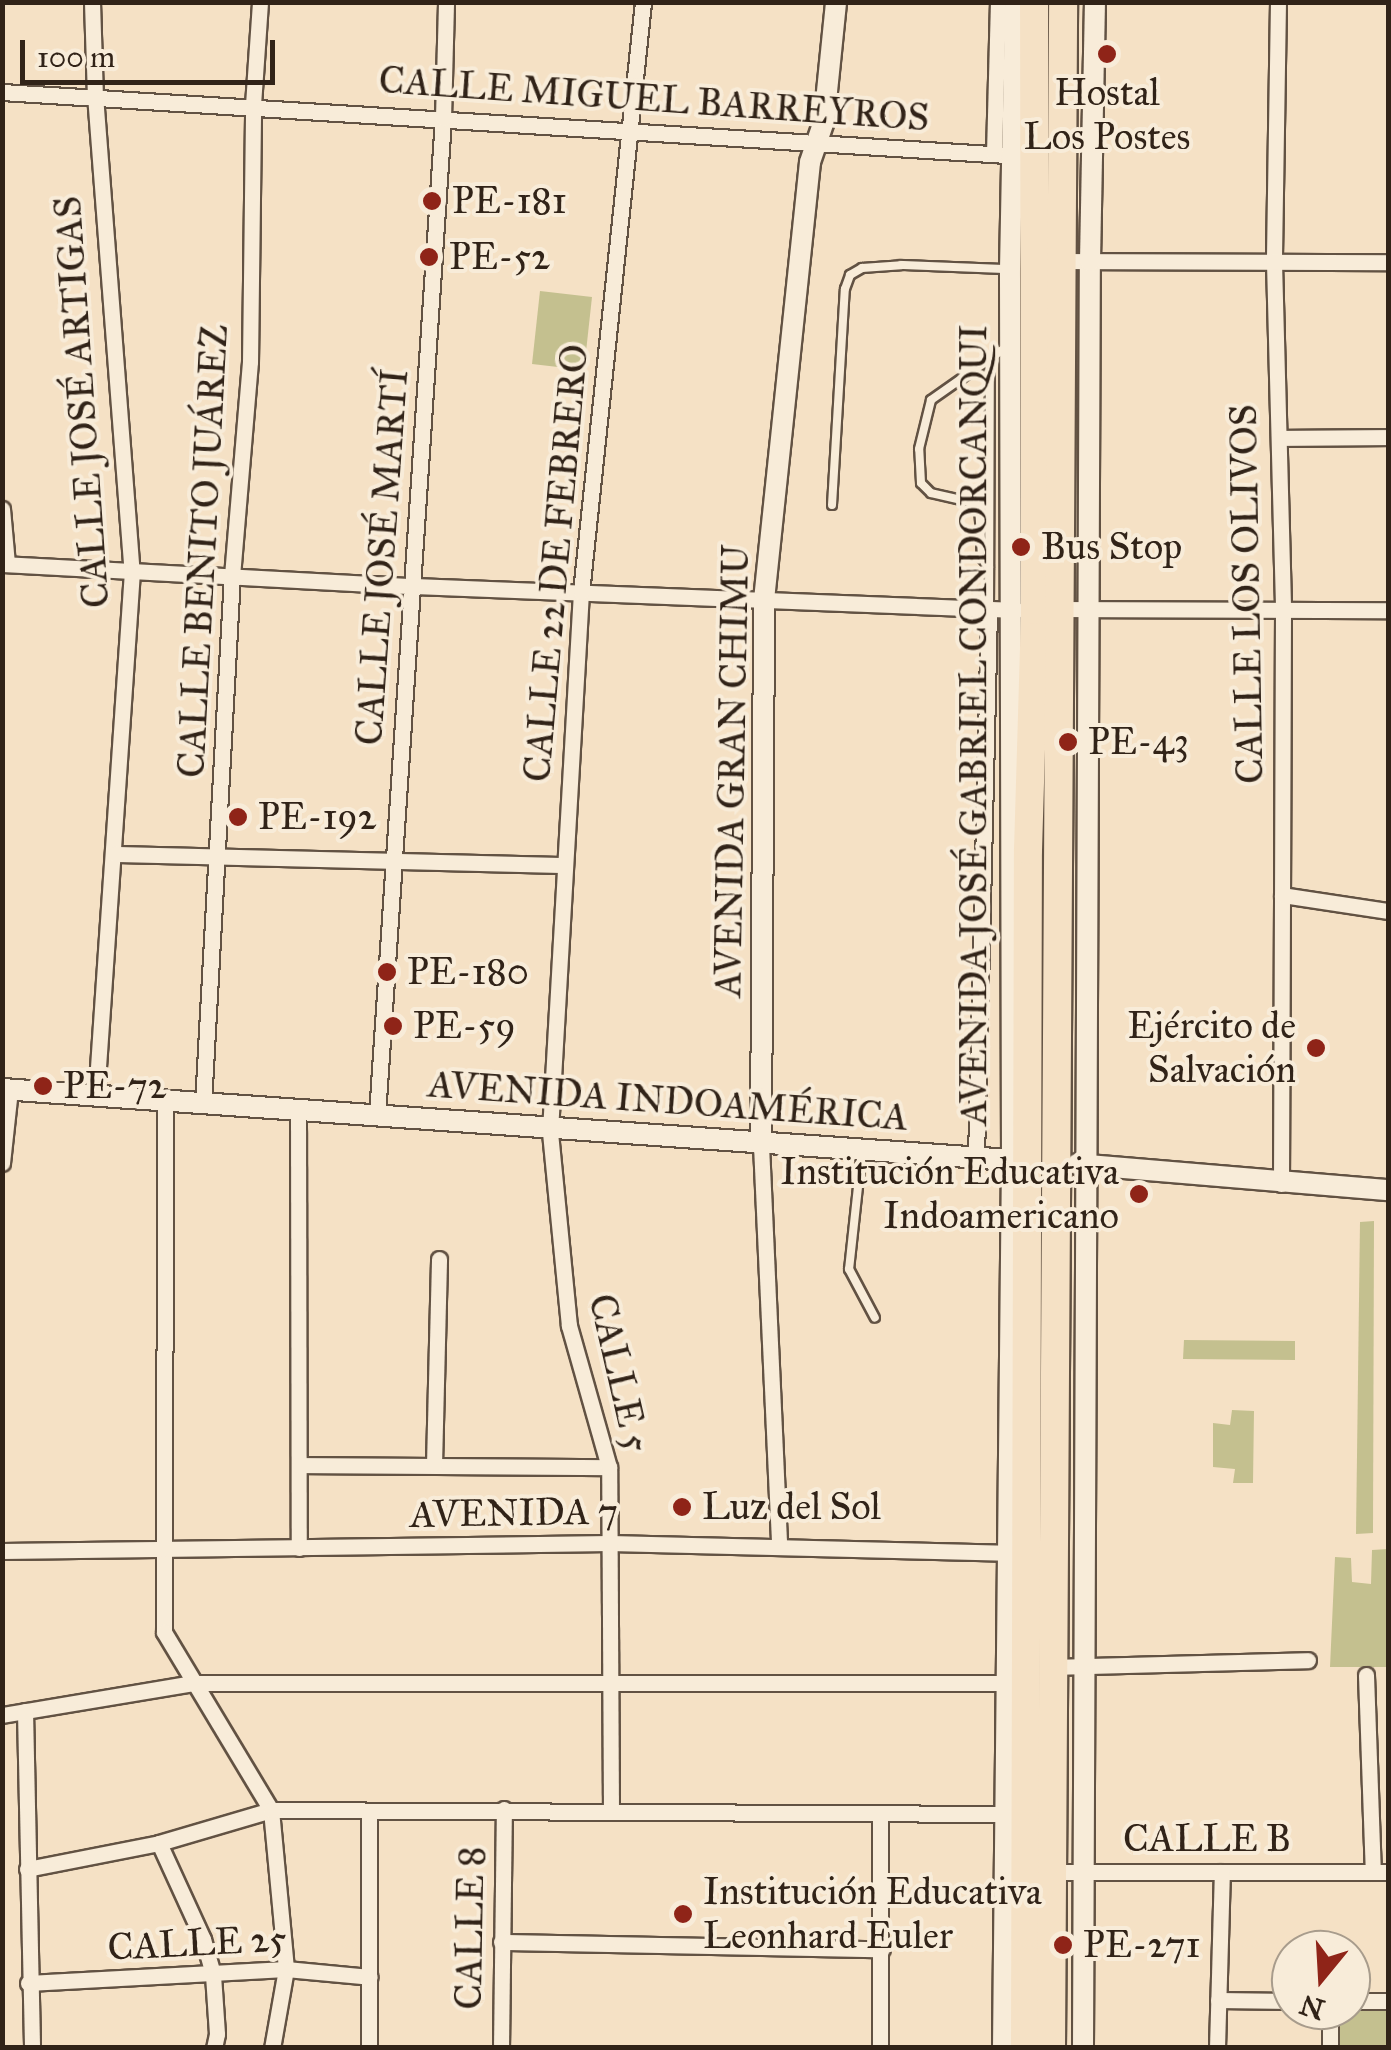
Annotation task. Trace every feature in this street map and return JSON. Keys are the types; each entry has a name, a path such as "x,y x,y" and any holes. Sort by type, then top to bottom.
{"highway":[{"name":"AVENIDA JOSÉ GABRIEL CONDORCANQUI","path":"1034,2 1023,338 1036,610"},
{"name":"AVENIDA JOSÉ GABRIEL CONDORCANQUI","path":"1025,2048 1053,1664 1032,1161 1028,850 1036,610 1076,261 1026,156 1063,2"},
{"name":"AVENIDA JOSÉ GABRIEL CONDORCANQUI","path":"1032,1161 1016,1553 1017,1814 1039,1872 1051,2048"}],"street":[{"name":"CALLE JOSÉ ARTIGAS","path":"92,2 95,95 132,570 96,1096"},
{"name":"CALLE BENITO JUÁREZ","path":"203,1104 232,576 250,362 252,106 260,2"},
{"name":"CALLE JOSÉ MARTÍ","path":"377,1115 414,586 443,118 446,2"},
{"name":"CALLE 22 DE FEBRERO","path":"550,1131 581,592 643,2"},
{"name":"AVENIDA GRAN CHIMU","path":"779,1545 761,1146 764,600 810,162 824,121 836,2"},
{"path":"998,2 1026,156"},
{"name":"AVENIDA JOSÉ GABRIEL CONDORCANQUI","path":"1015,2 1026,156 1010,269 1023,338"},
{"name":"AVENIDA JOSÉ GABRIEL CONDORCANQUI","path":"1084,2048 1090,609 1076,261 1095,2"},
{"name":"CALLE LOS OLIVOS","path":"1278,2 1274,262 1283,613 1281,1184"},
{"name":"CALLE MIGUEL BARREYROS","path":"2,92 1026,156"},
{"path":"1076,261 1388,262"},
{"path":"1278,438 1388,437"},
{"path":"2,509 5,564 414,586 990,609 1283,613 1388,610"},
{"path":"976,1158 990,609"},
{"path":"115,854 564,865"},
{"path":"1282,894 1388,912"},
{"path":"2,1162 6,1089"},
{"name":"AVENIDA INDOAMÉRICA","path":"6,1089 761,1146 1088,1164 1281,1184 1388,1190"},
{"path":"165,1101 164,1632 270,1810 286,1969 272,2048"},
{"path":"298,1110 300,1548"},
{"name":"CALLE 5","path":"550,1131 569,1326 609,1467 611,1811"},
{"path":"434,1465 438,1259"},
{"path":"299,1465 609,1467"},
{"name":"AVENIDA 7","path":"2,1551 610,1543 1016,1553"},
{"path":"2,1714 193,1682 1016,1682 1053,1664 1308,1660"},
{"path":"1366,1676 1381,1872"},
{"path":"25,1711 32,2048"},
{"path":"27,1869 159,1842 270,1810 1017,1814"},
{"name":"CALLE 8","path":"501,2048 504,1810"},
{"path":"370,1812 370,2048"},
{"path":"880,1813 880,2048"},
{"name":"AVENIDA JOSÉ GABRIEL CONDORCANQUI","path":"1003,2048 1017,1814"},
{"path":"159,1842 202,1939 213,1976 217,2034 214,2048"},
{"name":"CALLE B","path":"1039,1872 1381,1872"},
{"path":"1217,2048 1222,1872"},
{"path":"501,1942 882,1948"},
{"name":"CALLE 25","path":"28,1984 286,1969 370,1977"},
{"path":"1218,2000 1271,2001"}],"lane":[{"path":"832,505 845,289 850,275 862,268 901,265 1010,269"},
{"path":"989,568 982,558 979,504 931,493 922,483 920,449 931,400 1023,338"},
{"path":"990,358 990,609"},
{"path":"862,1150 848,1268 875,1318"}],"shaded area":[{"path":"540,291 592,297 584,370 532,364"},
{"path":"1374,1221 1373,1533 1356,1534 1360,1222"},
{"path":"1184,1340 1295,1341 1295,1360 1183,1359"},
{"path":"1232,1410 1254,1411 1253,1483 1233,1483 1235,1469 1213,1467 1213,1423 1230,1425"},
{"path":"1388,1549 1388,1667 1330,1667 1335,1557 1351,1558 1352,1582 1371,1584 1372,1550"},
{"path":"1371,2008 1388,2008 1388,2047 1338,2047 1338,2030 1371,2030"}],"place":[{"name":"Hostal Los Postes","path":"1107,54"},
{"name":"PE-181","path":"432,201"},
{"name":"PE-52","path":"429,257"},
{"name":"Bus Stop","path":"1021,547"},
{"name":"PE-43","path":"1068,742"},
{"name":"PE-192","path":"238,817"},
{"name":"PE-180","path":"387,972"},
{"name":"PE-59","path":"393,1026"},
{"name":"Ejército de Salvación","path":"1316,1048"},
{"name":"PE-72","path":"43,1086"},
{"name":"Institución Educativa Indoamericano","path":"1139,1194"},
{"name":"Luz del Sol","path":"682,1507"},
{"name":"Institución Educativa Leonhard Euler","path":"683,1914"},
{"name":"PE-271","path":"1063,1945"}]}
